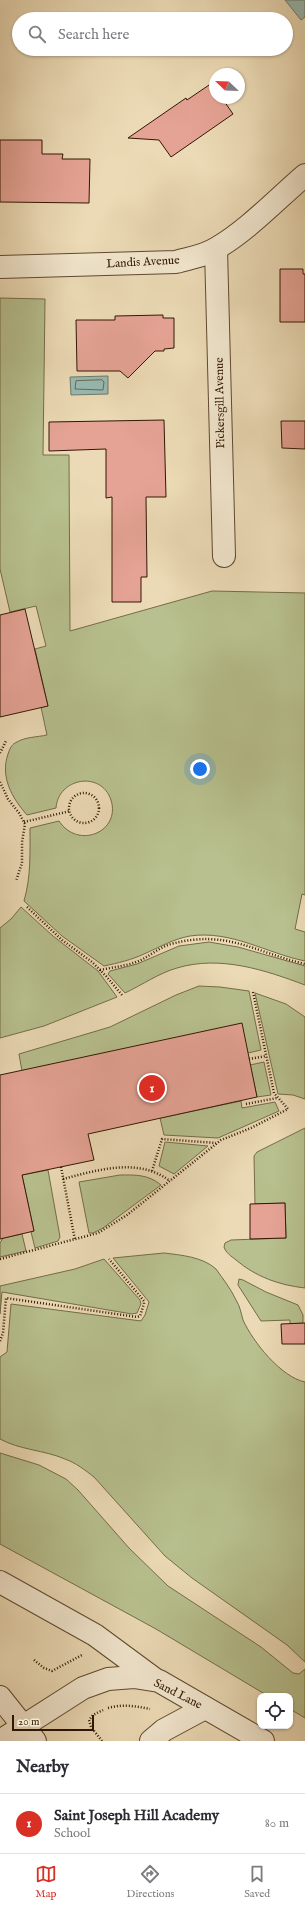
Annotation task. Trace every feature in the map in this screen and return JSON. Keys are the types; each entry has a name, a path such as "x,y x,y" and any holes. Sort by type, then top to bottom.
{"street":[{"name":"Landis Avenue","path":"0,267 176,262 196,257 216,249 238,234 305,174"},
{"name":"Pickersgill Avenue","path":"216,249 224,556"},
{"path":"0,1582 95,1635 158,1682"},
{"name":"Sand Lane","path":"0,1741 30,1733 73,1694 95,1683 108,1679 134,1677 158,1682 263,1741"},
{"path":"0,1697 30,1733"},
{"path":"151,1741 164,1730 205,1708"}],"path":[{"path":"0,752 6,741"},
{"path":"0,782 8,799 20,812 24,822 22,859 16,880"},
{"path":"79,794 89,794 96,799 99,809 96,818 88,823 78,822 74,819 70,812 72,801 79,794"},
{"path":"24,822 70,812"},
{"path":"27,907 62,940 100,970 122,995"},
{"path":"100,970 132,964 169,945 187,940 206,938 237,942 305,964"},
{"path":"0,1259 98,1233 109,1227 170,1181 217,1143 288,1109 274,1093 253,992"},
{"path":"250,1059 266,1056"},
{"path":"246,1104 277,1098"},
{"path":"152,1171 162,1140 217,1143"},
{"path":"61,1167 75,1240"},
{"path":"63,1179 104,1169 134,1168 152,1171 170,1181"},
{"path":"0,1341 3,1333 6,1298 137,1317 140,1316 144,1301 109,1259"},
{"path":"34,1660 44,1668 52,1671 79,1657 85,1651"},
{"path":"102,1741 89,1724 89,1720 93,1715 116,1706 130,1706 156,1712"}],"green space":[{"path":"0,298 45,299 43,455 69,455 70,631 212,591 305,593 305,895 302,894 295,929 305,932 305,961 234,939 205,935 190,936 178,939 134,958 104,966 62,936 24,901 29,874 30,828 59,821 67,830 86,836 96,833 104,828 110,821 112,811 111,800 106,790 98,784 90,781 72,784 64,790 59,798 56,808 27,815 12,794 5,771 12,745 24,739 47,735 41,707 48,706 35,649 46,646 36,606 10,612 0,569"},
{"path":"21,907 53,936 98,971 117,997 44,1026 0,1038 0,928 11,919"},
{"path":"209,942 238,947 305,966 305,985 274,974 242,966 210,963 193,964 170,970 125,993 108,974 110,971 137,964 179,946"},
{"path":"199,986 249,991 261,1050 248,1053 22,1071 19,1054 110,1027 176,995"},
{"path":"255,993 286,1004 305,1017 305,1099 293,1095 278,1094"},
{"path":"264,1062 271,1095 257,1097 250,1065"},
{"path":"241,1101 242,1108 275,1102 279,1111 218,1138 164,1135 160,1118"},
{"path":"305,1128 305,1288 286,1285 260,1276 227,1253 224,1247 225,1243 231,1240 286,1238 285,1203 255,1204 254,1156 257,1152"},
{"path":"165,1142 208,1146 174,1174 159,1166"},
{"path":"48,1170 60,1237 58,1241 35,1248 31,1232 34,1231 22,1175"},
{"path":"120,1175 136,1175 146,1177 161,1185 103,1228 93,1233 89,1233 79,1182"},
{"path":"22,1234 26,1251 0,1257 0,1243 3,1238"},
{"path":"164,1253 198,1259 216,1269 232,1292 243,1320 261,1348 277,1366 296,1379 305,1382 305,1662 287,1645 192,1578 165,1556 94,1477 77,1465 65,1459 16,1446 0,1439 0,1357 7,1352 11,1304 141,1321 145,1315 149,1302 113,1258"},
{"path":"104,1259 140,1300 141,1304 137,1313 132,1314 2,1292 0,1314 0,1286 75,1269"},
{"path":"239,1279 298,1305 303,1315 303,1323 290,1324 290,1320 261,1321 238,1285"},
{"path":"0,1453 39,1465 66,1479 78,1490 129,1548 168,1586 261,1647 293,1673 299,1674 305,1669 305,1718 293,1711 293,1693 263,1693 156,1629 0,1544"}],"water":[{"path":"285,0 305,0 305,17 301,20"},
{"path":"108,376 108,394 71,395 70,377"}],"building":[{"path":"209,85 209,104 226,104 233,114 171,157 159,140 128,138 186,98 187,100"},
{"path":"0,140 42,140 42,154 63,154 62,159 90,159 89,203 0,202"},
{"path":"280,269 303,269 303,274 305,274 305,322 280,322"},
{"path":"163,315 163,318 174,318 174,348 164,349 164,351 155,351 128,378 120,371 77,371 76,320 115,320 115,316"},
{"path":"164,420 166,497 146,497 147,577 141,577 141,602 112,602 112,497 106,498 106,449 49,451 49,422"},
{"path":"281,421 305,421 305,449 282,448"},
{"path":"25,609 48,706 0,717 0,615"},
{"path":"242,1023 257,1097 88,1134 94,1160 22,1175 34,1231 0,1239 0,1075"},
{"path":"285,1203 286,1238 250,1239 250,1204"},
{"path":"305,1323 305,1344 282,1344 281,1324"}],"place":[{"name":"Saint Joseph Hill Academy","path":"152,1088"}]}
